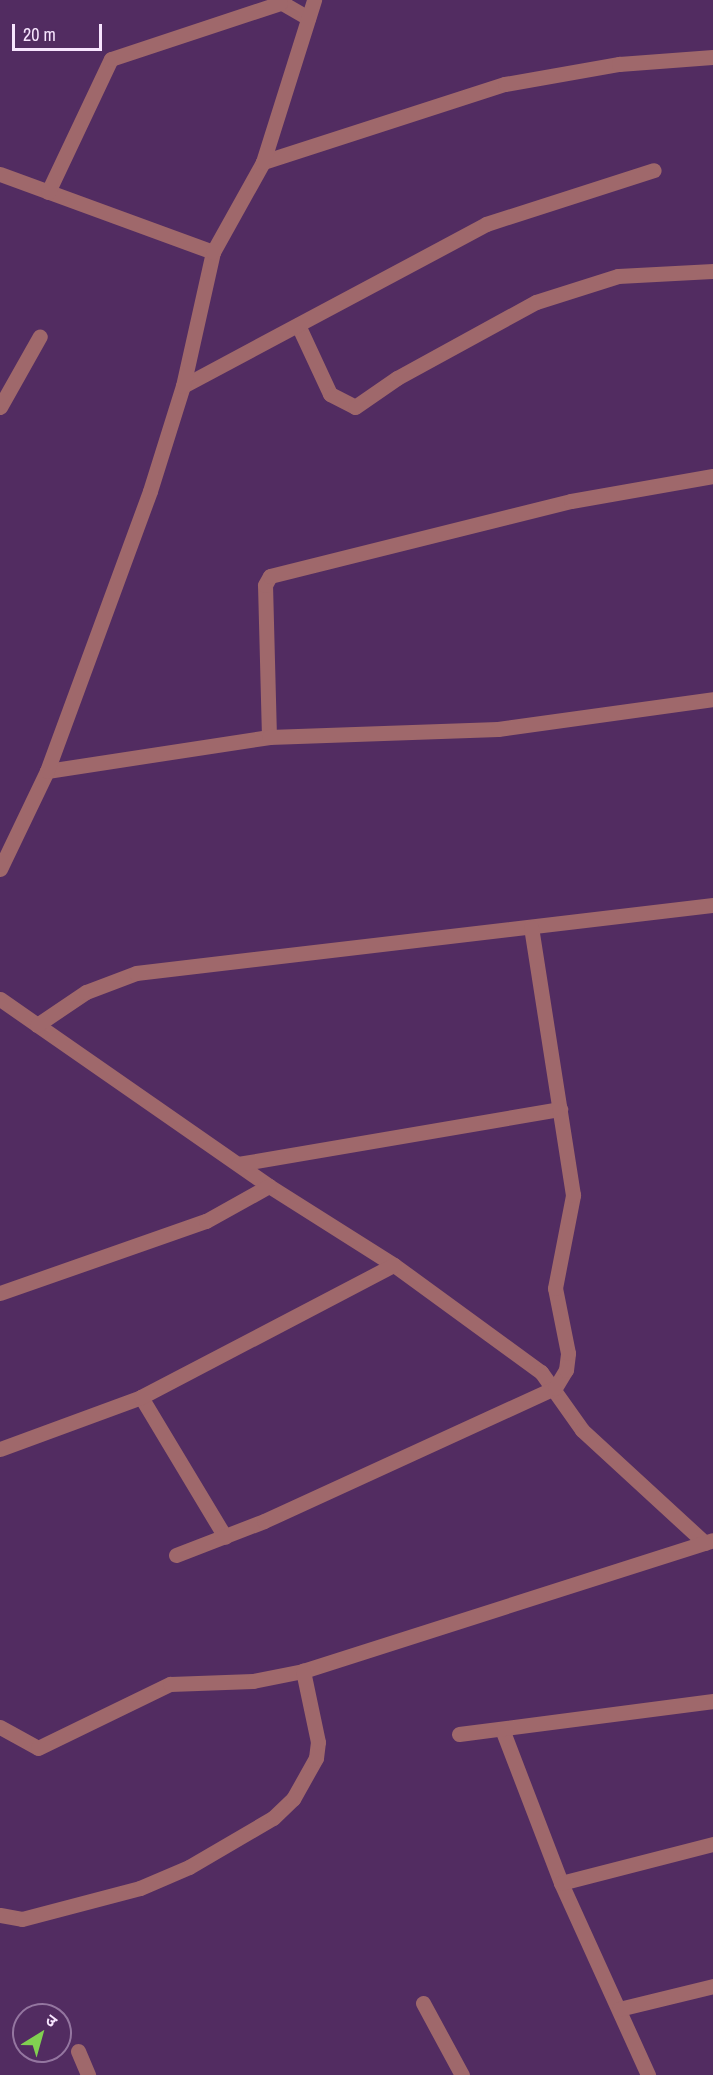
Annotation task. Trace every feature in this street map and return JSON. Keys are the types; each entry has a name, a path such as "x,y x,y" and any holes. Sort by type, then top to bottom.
{"street":[{"path":"0,869 47,771 183,386 213,252 263,162 314,0"},
{"path":"48,192 111,59 279,2 308,18"},
{"path":"263,162 505,84 619,64 713,57"},
{"path":"183,386 486,224 654,170"},
{"path":"0,174 213,252"},
{"path":"298,325 330,394 355,407 397,378 536,302 618,276 713,271"},
{"path":"0,407 40,336"},
{"path":"269,737 265,585 270,576 571,501 713,476"},
{"path":"47,771 269,737 498,729 713,699"},
{"path":"37,1025 86,992 136,973 713,905"},
{"path":"176,1555 225,1537 555,1388 568,1353 555,1288 573,1195 531,927"},
{"path":"0,999 269,1186 394,1266 555,1388 582,1430 709,1542"},
{"path":"238,1164 560,1109"},
{"path":"0,1293 206,1221 269,1186"},
{"path":"0,1449 141,1397 394,1266"},
{"path":"141,1397 225,1537"},
{"path":"0,1727 38,1748 170,1684 253,1681 303,1671 709,1542"},
{"path":"0,1915 22,1919 140,1888 189,1867 273,1818 293,1799 316,1758 318,1742 303,1671"},
{"path":"459,1734 713,1701"},
{"path":"502,1728 561,1883 648,2075"},
{"path":"561,1883 713,1844"},
{"path":"619,2009 713,1986"},
{"path":"423,2002 462,2075"},
{"path":"78,2051 88,2075"}]}
